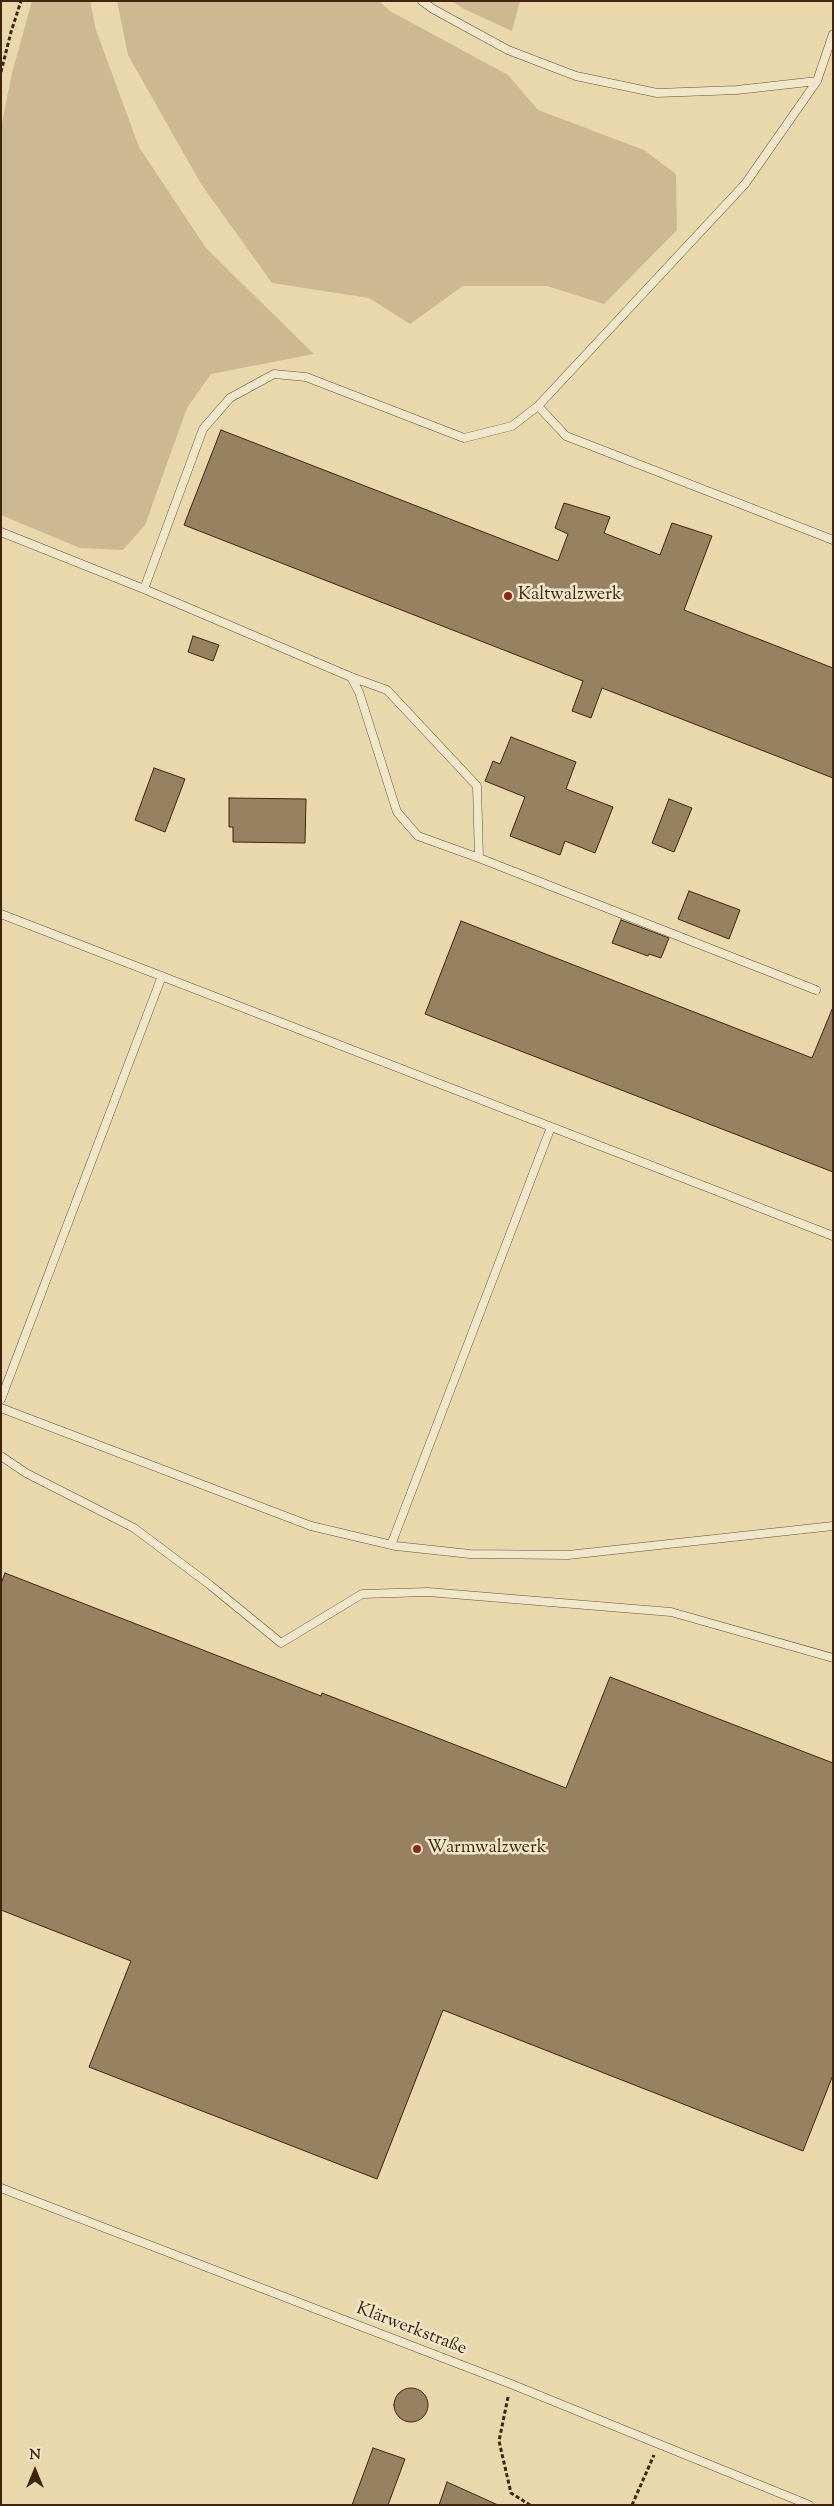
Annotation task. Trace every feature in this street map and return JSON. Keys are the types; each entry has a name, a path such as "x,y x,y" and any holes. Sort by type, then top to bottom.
{"lane":[{"path":"422,1 433,9 508,50 576,76 657,93 737,90 817,81"},
{"path":"144,589 203,430 230,398 274,374 306,377 464,438 512,426 538,406 745,184 817,81 831,46 833,34"},
{"path":"538,406 566,436 833,540"},
{"path":"1,532 144,589 351,677 387,690 476,786 479,858"},
{"path":"351,677 358,692 396,812 418,836 816,990"},
{"path":"1,914 833,1236"},
{"path":"1,1399 162,976"},
{"path":"391,1545 551,1127"},
{"path":"1,1408 311,1526 391,1545 470,1554 568,1555 833,1526"},
{"path":"1,1456 26,1473 134,1528 210,1585 281,1643 362,1594 428,1592 671,1612 833,1658"},
{"name":"Klärwerkstraße","path":"1,2188 511,2384 809,2505"}],"path":[{"path":"1,72 10,32 21,1"},
{"path":"511,2384 499,2441 511,2493 530,2505"},
{"path":"632,2505 658,2444"}],"shaded area":[{"path":"32,1 90,1 96,30 139,147 206,248 314,354 211,374 187,408 145,525 123,550 80,548 1,515 1,128 12,73"},
{"path":"117,1 379,1 390,11 508,75 538,110 644,150 676,174 677,230 604,304 547,286 463,286 410,324 369,298 272,283 201,184 128,55"},
{"path":"452,1 520,1 512,31 464,9"}],"building":[{"name":"Kaltwalzwerk","path":"221,430 558,561 568,534 555,528 564,503 610,517 604,533 660,555 672,523 712,536 684,610 833,668 833,778 602,688 591,718 572,711 583,681 184,525"},
{"path":"193,636 219,645 213,661 188,652"},
{"path":"511,737 576,762 566,789 613,807 595,853 565,841 560,855 510,836 525,797 485,781 493,761 500,764"},
{"path":"154,768 185,779 165,832 135,820"},
{"path":"229,798 306,799 305,843 233,842 233,827 229,827"},
{"path":"669,799 692,808 674,852 652,843"},
{"path":"689,891 740,910 729,939 678,919"},
{"path":"621,920 669,938 661,958 649,954 648,956 612,943"},
{"path":"461,921 812,1058 833,1007 833,1172 425,1014"},
{"name":"Warmwalzwerk","path":"5,1573 321,1696 322,1693 566,1788 610,1677 833,1763 833,2075 803,2151 443,2010 377,2179 89,2067 131,1961 1,1910 1,1584"},
{"path":"411,2388 418,2389 423,2393 427,2398 427,2412 423,2417 418,2421 411,2422 404,2421 399,2417 395,2412 394,2405 395,2398 399,2393 404,2389"},
{"path":"373,2448 405,2459 388,2505 352,2505"},
{"path":"447,2482 498,2505 439,2505"}],"place":[{"name":"Kaltwalzwerk","path":"508,596"},
{"name":"Warmwalzwerk","path":"417,1849"}]}
